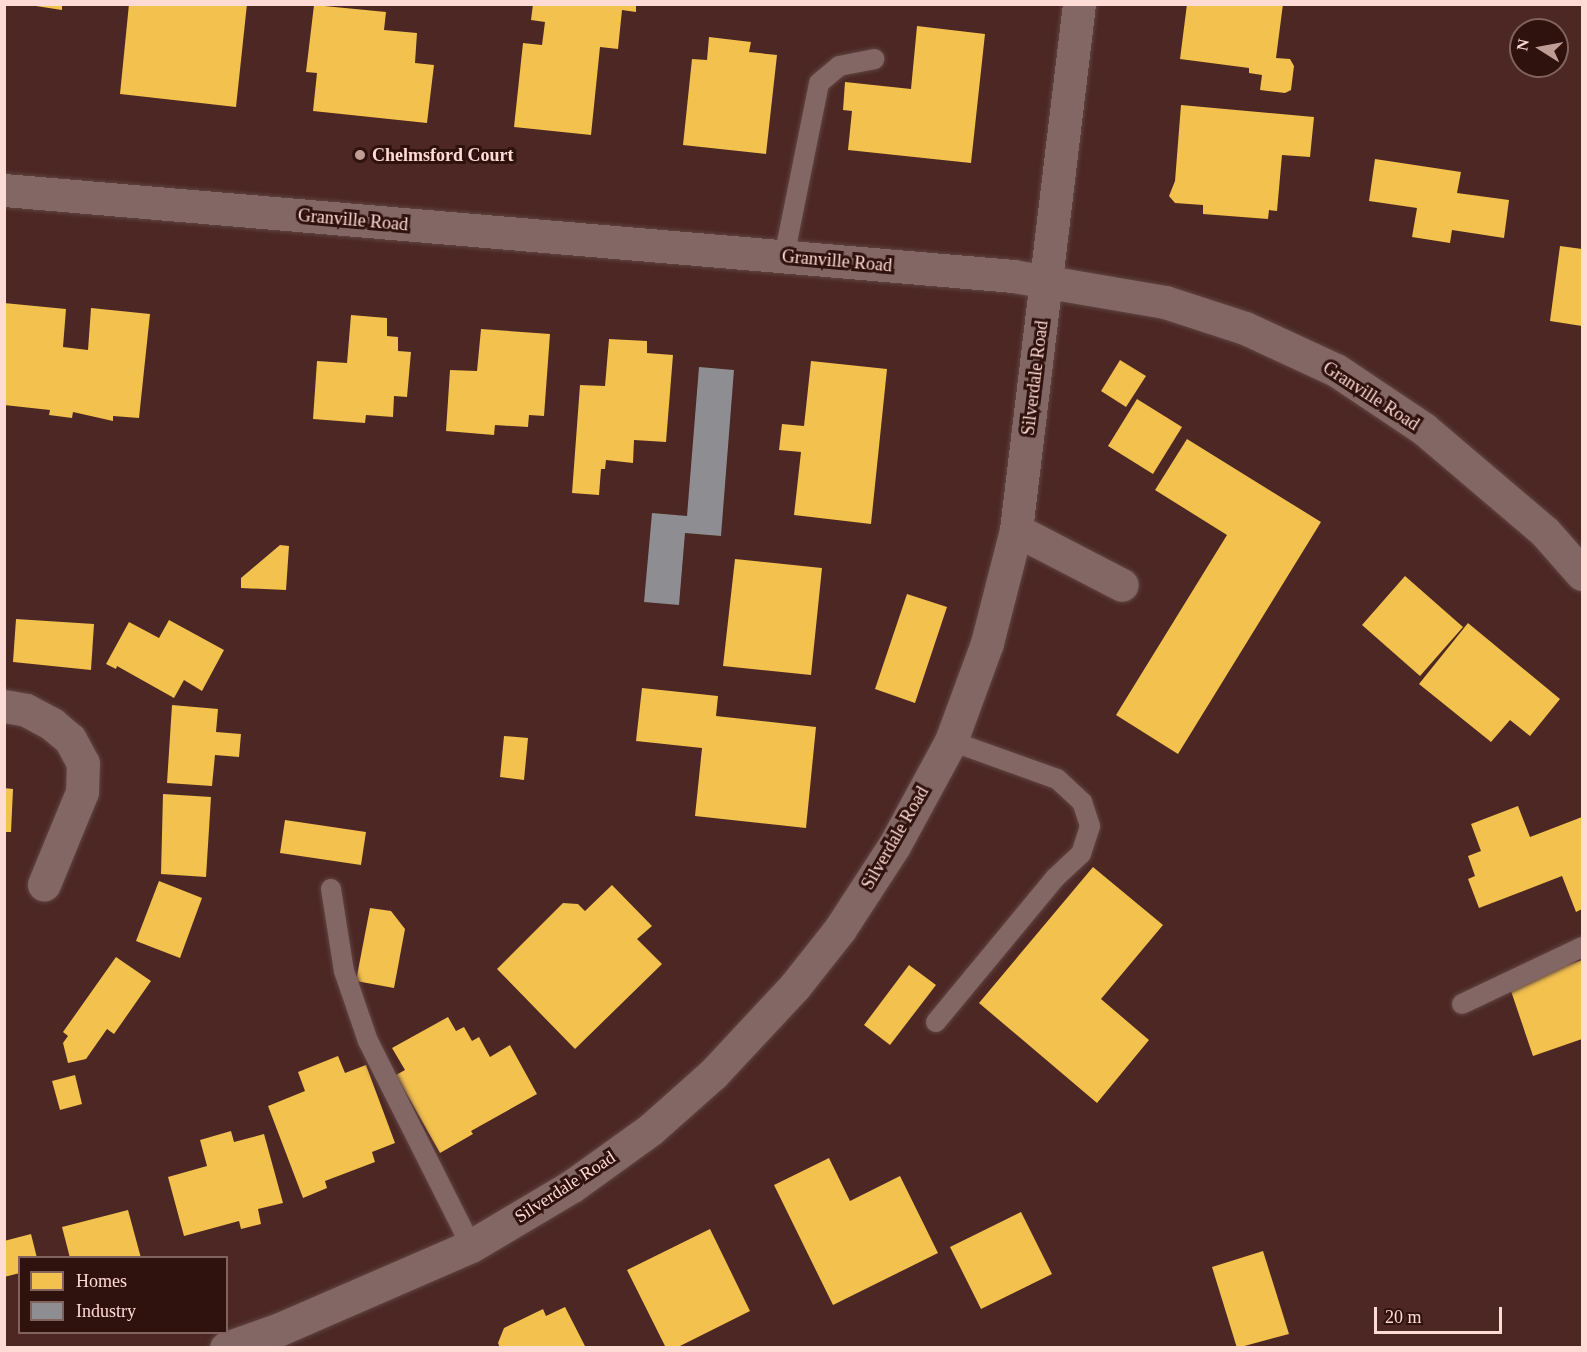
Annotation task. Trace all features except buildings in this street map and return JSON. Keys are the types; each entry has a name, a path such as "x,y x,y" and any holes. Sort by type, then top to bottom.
{"street":[{"name":"Silverdale Road","path":"226,1347 283,1338 471,1246 572,1186 651,1129 713,1074 795,986 840,929 894,846 951,741 987,643 1016,530 1079,4"},
{"name":"Granville Road","path":"4,190 1047,280 1165,302 1245,328 1336,370 1424,429 1545,532 1582,573"},
{"path":"1016,530 1122,585"},
{"path":"4,706 26,710 52,724 70,739 82,763 82,792 44,884"}],"lane":[{"path":"784,256 819,82 839,66 874,59"},
{"path":"936,1022 1055,878 1081,854 1090,826 1082,802 1057,779 951,741"},
{"path":"331,889 344,970 368,1041 471,1246"},
{"path":"1462,1004 1582,947"}],"place":[{"name":"Chelmsford Court","path":"360,155"}]}
